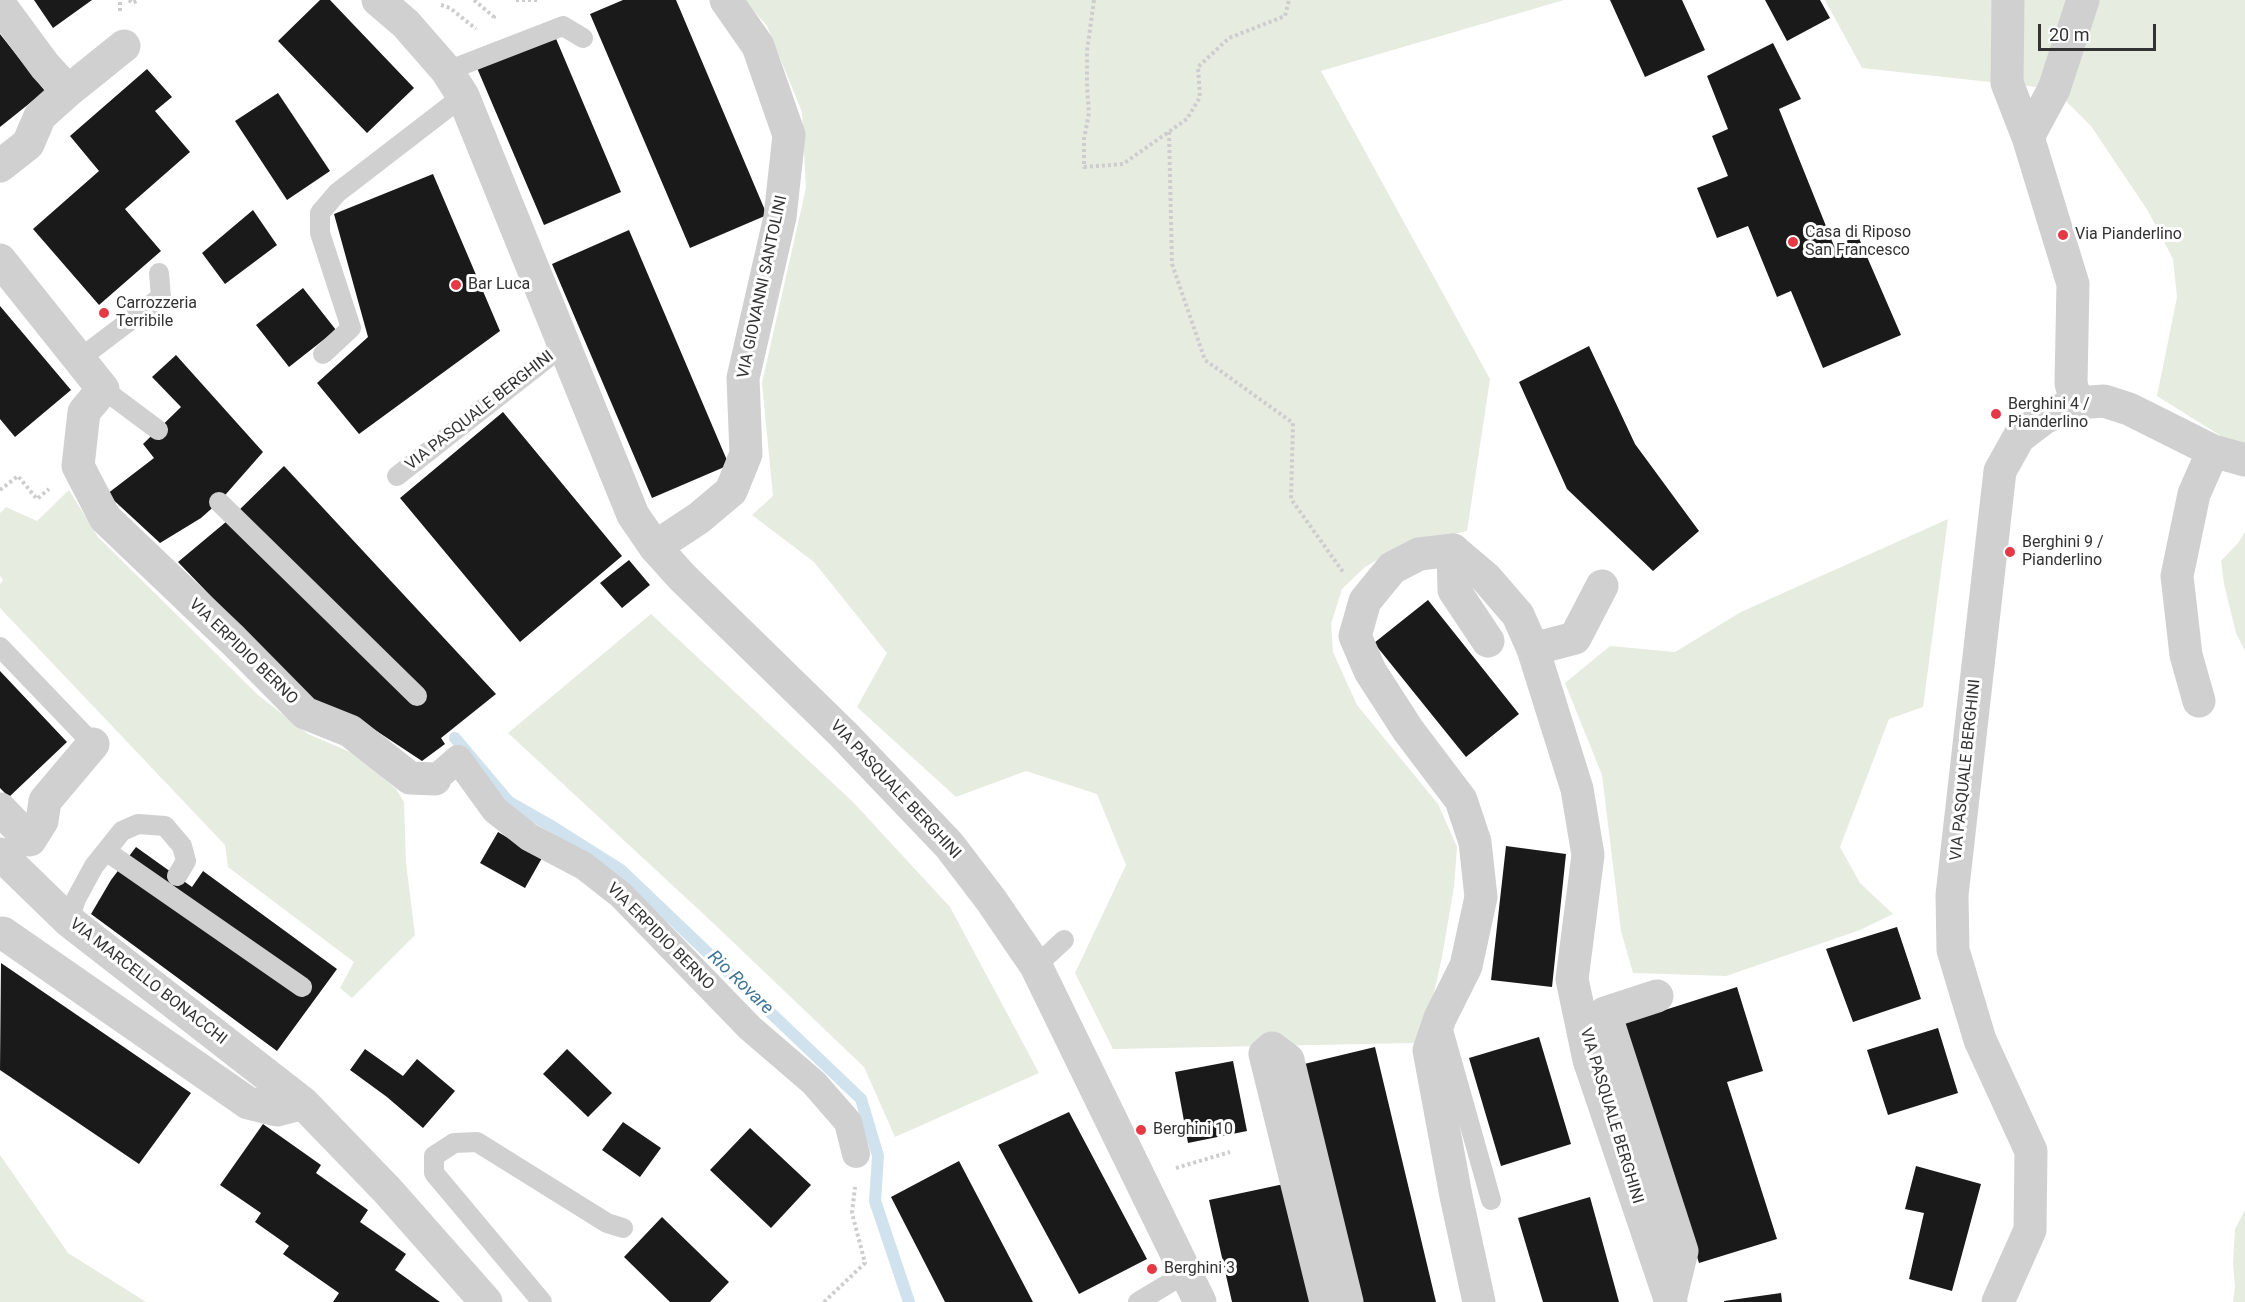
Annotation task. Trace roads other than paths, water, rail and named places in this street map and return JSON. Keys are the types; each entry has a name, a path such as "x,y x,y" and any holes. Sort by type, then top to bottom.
{"street":[{"name":"VIA PASQUALE BERGHINI","path":"378,0 406,24 455,83 633,515 655,547 682,577 843,734 949,845 1036,966 1200,1302"},
{"name":"VIA GIOVANNI SANTOLINI","path":"655,547 699,518 731,491 747,454 743,378 780,217 789,135 759,46 726,0"},
{"path":"2008,0 2007,83 2028,137 2073,284 2071,383 2076,404"},
{"path":"2028,137 2054,89 2083,0"},
{"path":"0,5 45,66 68,91"},
{"path":"0,166 28,144 40,116 124,46"},
{"path":"0,260 103,389"},
{"name":"VIA ERPIDIO BERNO","path":"103,389 84,412 78,466 105,518 233,640 304,713 350,731 410,778 435,779 458,759 495,810 529,837 584,866 621,895 750,1028 814,1083 848,1122 856,1154"},
{"name":"VIA PASQUALE BERGHINI","path":"1998,1302 2030,1230 2031,1151 1980,1040 1953,950 1952,895 2000,471 2019,437 2044,418 2076,404 2104,401 2129,409 2213,451 2245,460"},
{"path":"2199,701 2186,655 2177,576 2194,494 2213,451"},
{"name":"VIA PASQUALE BERGHINI","path":"1453,550 1486,578 1518,615 1533,649 1577,789 1588,855 1572,979 1589,1059 1671,1301"},
{"path":"1479,1302 1456,1196 1429,1050 1440,1018 1466,966 1481,897 1475,842 1461,800 1408,729 1370,671 1355,636 1365,602 1392,568 1419,555 1453,550 1454,590 1488,641"},
{"path":"1533,649 1575,638 1602,586"},
{"path":"0,809 30,840 42,821 45,801 93,744"},
{"name":"VIA MARCELLO BONACCHI","path":"0,854 69,921 303,1103 387,1190 486,1302"},
{"path":"3,933 248,1103 277,1110 303,1103"},
{"name":"VIA PASQUALE BERGHINI","path":"1657,996 1605,1013 1683,1251 1671,1301"},
{"path":"1326,1302 1265,1054 1272,1048 1288,1060 1347,1302"}],"lane":[{"path":"322,354 351,328 320,233 320,213 337,193 455,83 563,26 582,39"},
{"path":"78,360 161,297 159,273"},
{"name":"VIA PASQUALE BERGHINI","path":"397,476 563,346"},
{"path":"103,389 158,430"},
{"path":"219,502 417,696"},
{"path":"0,647 93,744"},
{"path":"69,921 76,899 94,866 122,831 138,824 165,826 182,846 186,861 177,876"},
{"path":"106,851 302,987"},
{"path":"1036,966 1064,940"},
{"path":"1440,1018 1491,1200"},
{"path":"542,1302 434,1173 434,1156 454,1143 477,1142 607,1223 623,1228"},
{"path":"1138,1302 1186,1273"}],"waterway":[{"name":"Rio Rovare","path":"455,738 509,802 621,870 861,1099 878,1156 875,1201 909,1302"}],"place":[{"name":"Via Pianderlino","path":"2063,235"},
{"name":"Casa di Riposo San Francesco","path":"1793,242"},
{"name":"Bar Luca","path":"456,285"},
{"name":"Carrozzeria Terribile","path":"104,313"},
{"name":"Berghini 4 / Pianderlino","path":"1996,414"},
{"name":"Berghini 9 / Pianderlino","path":"2010,552"},
{"name":"Berghini 10","path":"1141,1130"},
{"name":"Berghini 3","path":"1152,1269"}]}
